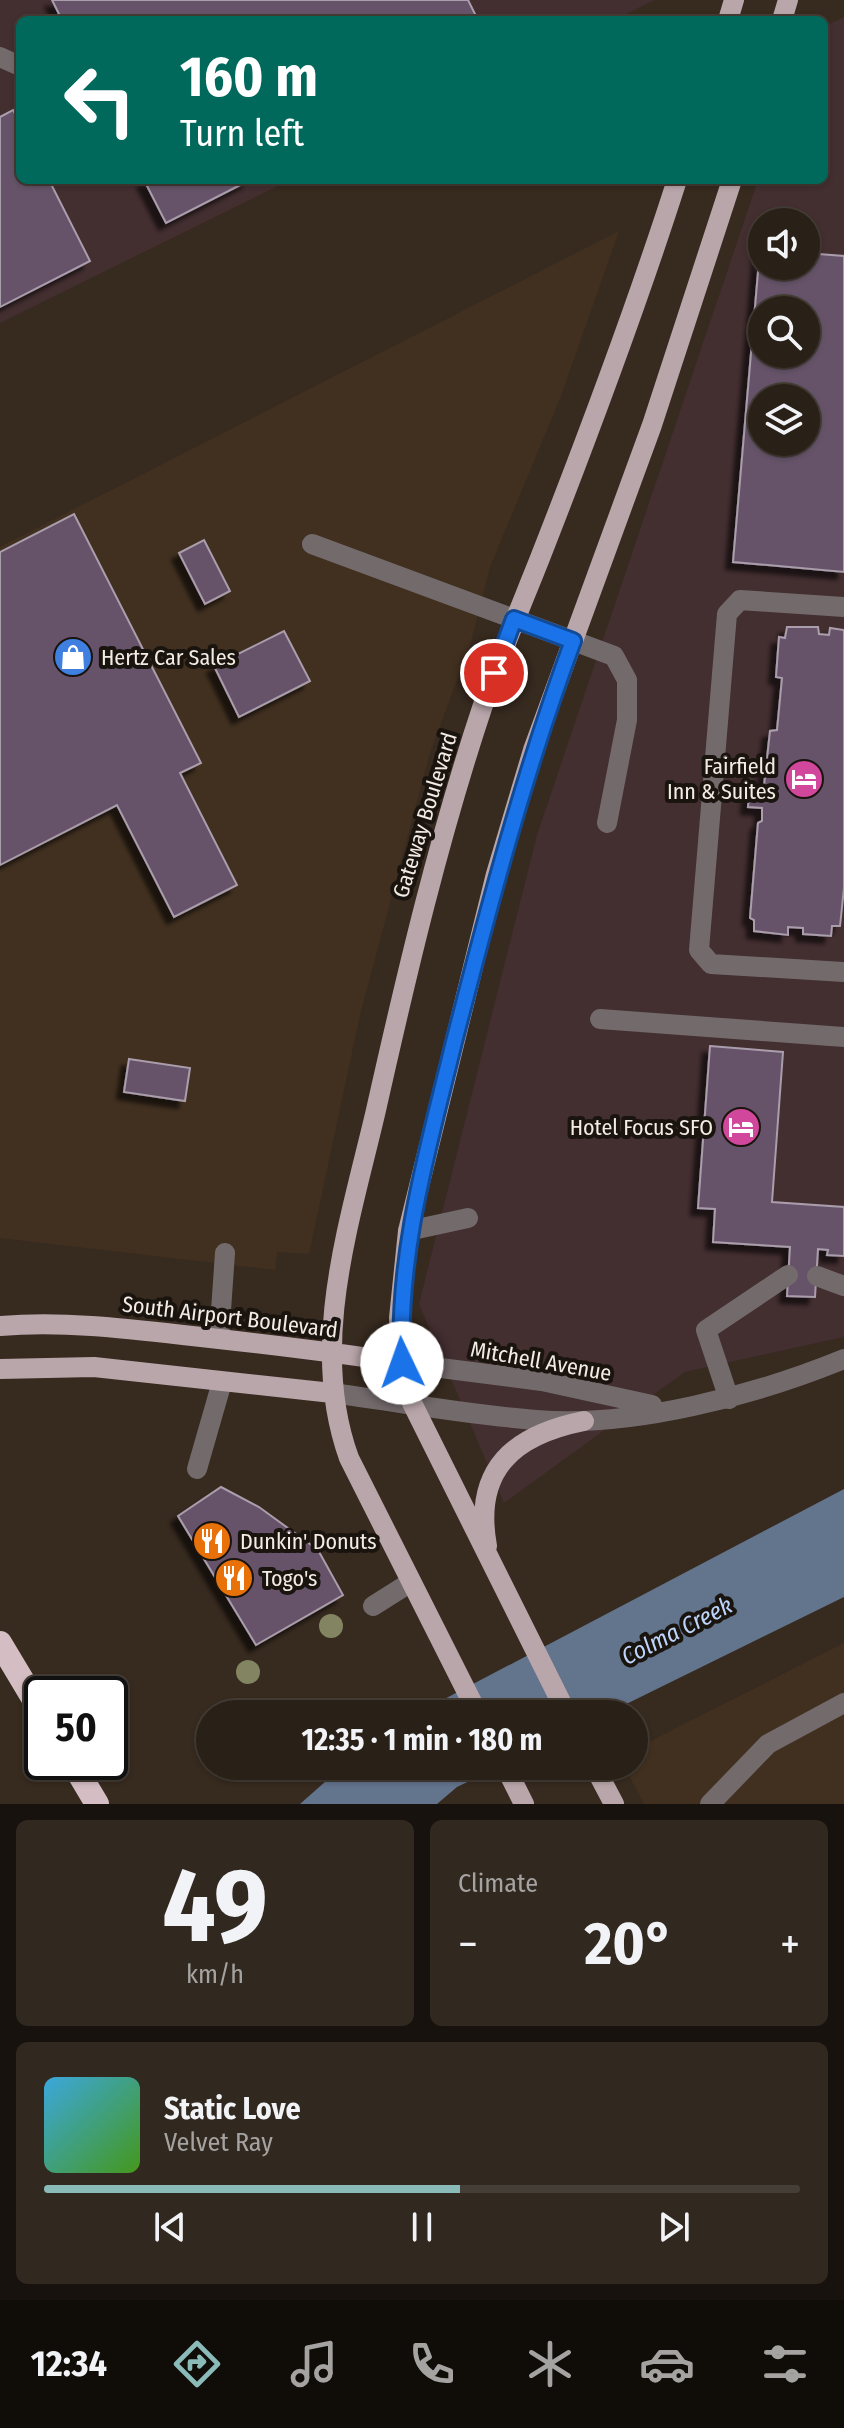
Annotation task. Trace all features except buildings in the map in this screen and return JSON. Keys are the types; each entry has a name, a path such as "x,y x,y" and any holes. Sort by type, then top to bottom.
{"highway":[{"path":"0,1643 24,1683"},
{"path":"83,1780 97,1804"}],"main road":[{"name":"Gateway Boulevard","path":"332,1393 332,1352 341,1266 414,936 458,783 514,619 624,336 676,184"},
{"path":"560,1700 412,1403 402,1363 399,1318 408,1231 496,874 533,750 661,399 731,184"},
{"name":"South Airport Boulevard","path":"0,1326 35,1323 99,1326 332,1352 402,1363"},
{"path":"0,1369 94,1367 332,1393 338,1427 349,1458 471,1700"},
{"path":"490,1562 484,1530 486,1500 496,1472 516,1445 547,1428 584,1421"},
{"path":"512,1780 524,1804"},
{"path":"601,1780 614,1804"}],"street":[{"path":"312,544 614,656 627,680 627,720 607,823"},
{"path":"844,607 740,600 727,614 699,950 711,964 844,972"},
{"path":"600,1019 844,1037"},
{"path":"408,1231 468,1218"},
{"path":"219,1339 225,1253"},
{"path":"729,1399 706,1330 788,1275"},
{"path":"817,1276 844,1286"},
{"name":"Mitchell Avenue","path":"332,1393 538,1420 584,1421 729,1399 793,1380 844,1359"},
{"name":"Mitchell Avenue","path":"402,1363 542,1381 587,1389 633,1403 672,1408"},
{"path":"197,1469 222,1382"},
{"path":"373,1606 411,1582"},
{"path":"710,1804 768,1744 844,1703"}],"shaded area":[{"path":"0,0 654,0 622,16 16,16 16,184 282,184 0,323"},
{"path":"844,17 844,1337 685,1372 504,1503 419,1304 537,835 748,210 748,280 820,280 820,208 749,208 757,184 828,184 828,25"},
{"path":"619,231 561,396 490,567 471,642 430,753 360,1015 309,1254 277,1252 275,1270 0,1238 0,547"},
{"path":"844,1643 844,1804 644,1804 631,1780 648,1780 648,1742"}],"water":[{"name":"Colma Creek","path":"844,1489 844,1597 634,1700 443,1700"},
{"path":"327,1780 472,1780 457,1787 437,1804 300,1804"}],"place":[{"name":"Hertz Car Sales","path":"73,657"},
{"name":"Fairfield Inn & Suites","path":"804,779"},
{"name":"Hotel Focus SFO","path":"741,1127"},
{"name":"Dunkin' Donuts","path":"212,1541"},
{"name":"Togo's","path":"234,1578"}],"route":[{"path":"402,1363 399,1318 408,1231 496,874 533,750 573,641 514,619 494,673"}]}
